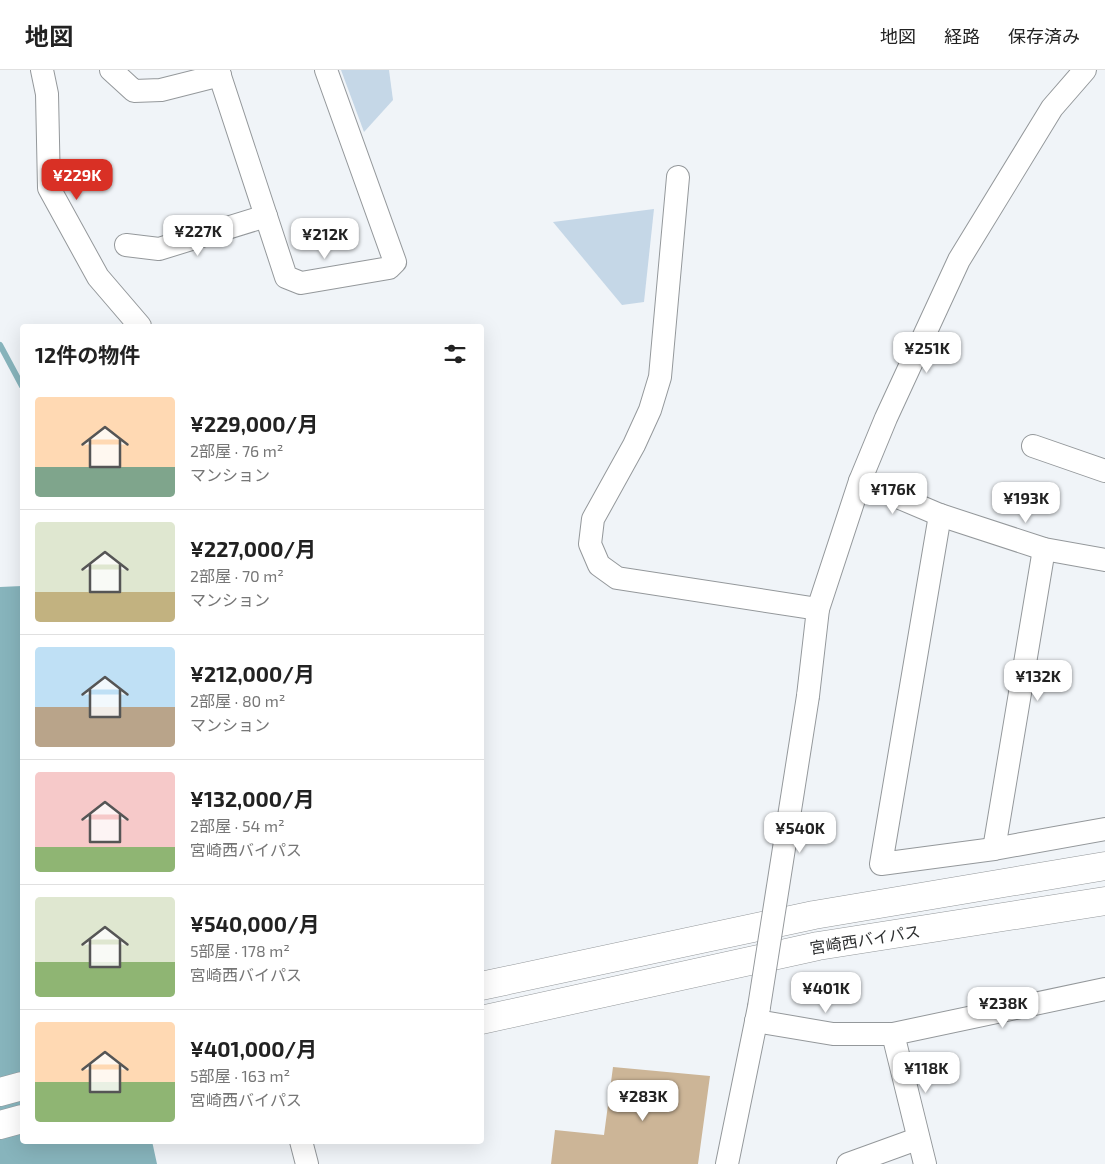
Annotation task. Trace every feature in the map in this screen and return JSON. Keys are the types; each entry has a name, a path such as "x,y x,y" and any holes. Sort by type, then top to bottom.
{"highway":[{"name":"宮崎西バイパス","path":"484,985 814,915 1105,866"},
{"name":"宮崎西バイパス","path":"484,1019 818,946 1105,901"},
{"path":"0,1092 20,1087"},
{"path":"0,1125 20,1120"}],"street":[{"path":"42,70 47,94 49,188 98,277 138,324"},
{"path":"111,70 134,91 161,90 219,72 286,277 301,283 389,268 394,262 326,70"},
{"path":"727,1164 757,1014 808,696 818,609 860,481 886,418 959,260 1052,108 1085,70"},
{"path":"678,176 660,377 650,410 634,445 593,519 590,544 599,564 617,578 818,609"},
{"path":"126,245 159,249 266,216"},
{"path":"1033,446 1105,471"},
{"path":"860,481 940,515 1044,549 1105,560"},
{"path":"940,515 881,864 994,848 1105,829"},
{"path":"994,848 1044,549"},
{"path":"757,1014 833,1034 893,1034 1105,988"},
{"path":"893,1034 917,1138 925,1164"},
{"path":"848,1164 917,1138"},
{"path":"302,1144 307,1164"}],"shaded area":[{"path":"341,70 389,70 393,100 364,132"},
{"path":"654,209 644,302 622,305 553,222"},
{"path":"20,586 20,1144 153,1144 157,1164 0,1164 0,587"}],"building":[{"path":"613,1067 710,1076 698,1164 551,1164 555,1130 604,1135"}],"waterway":[{"path":"0,345 20,382"}]}
